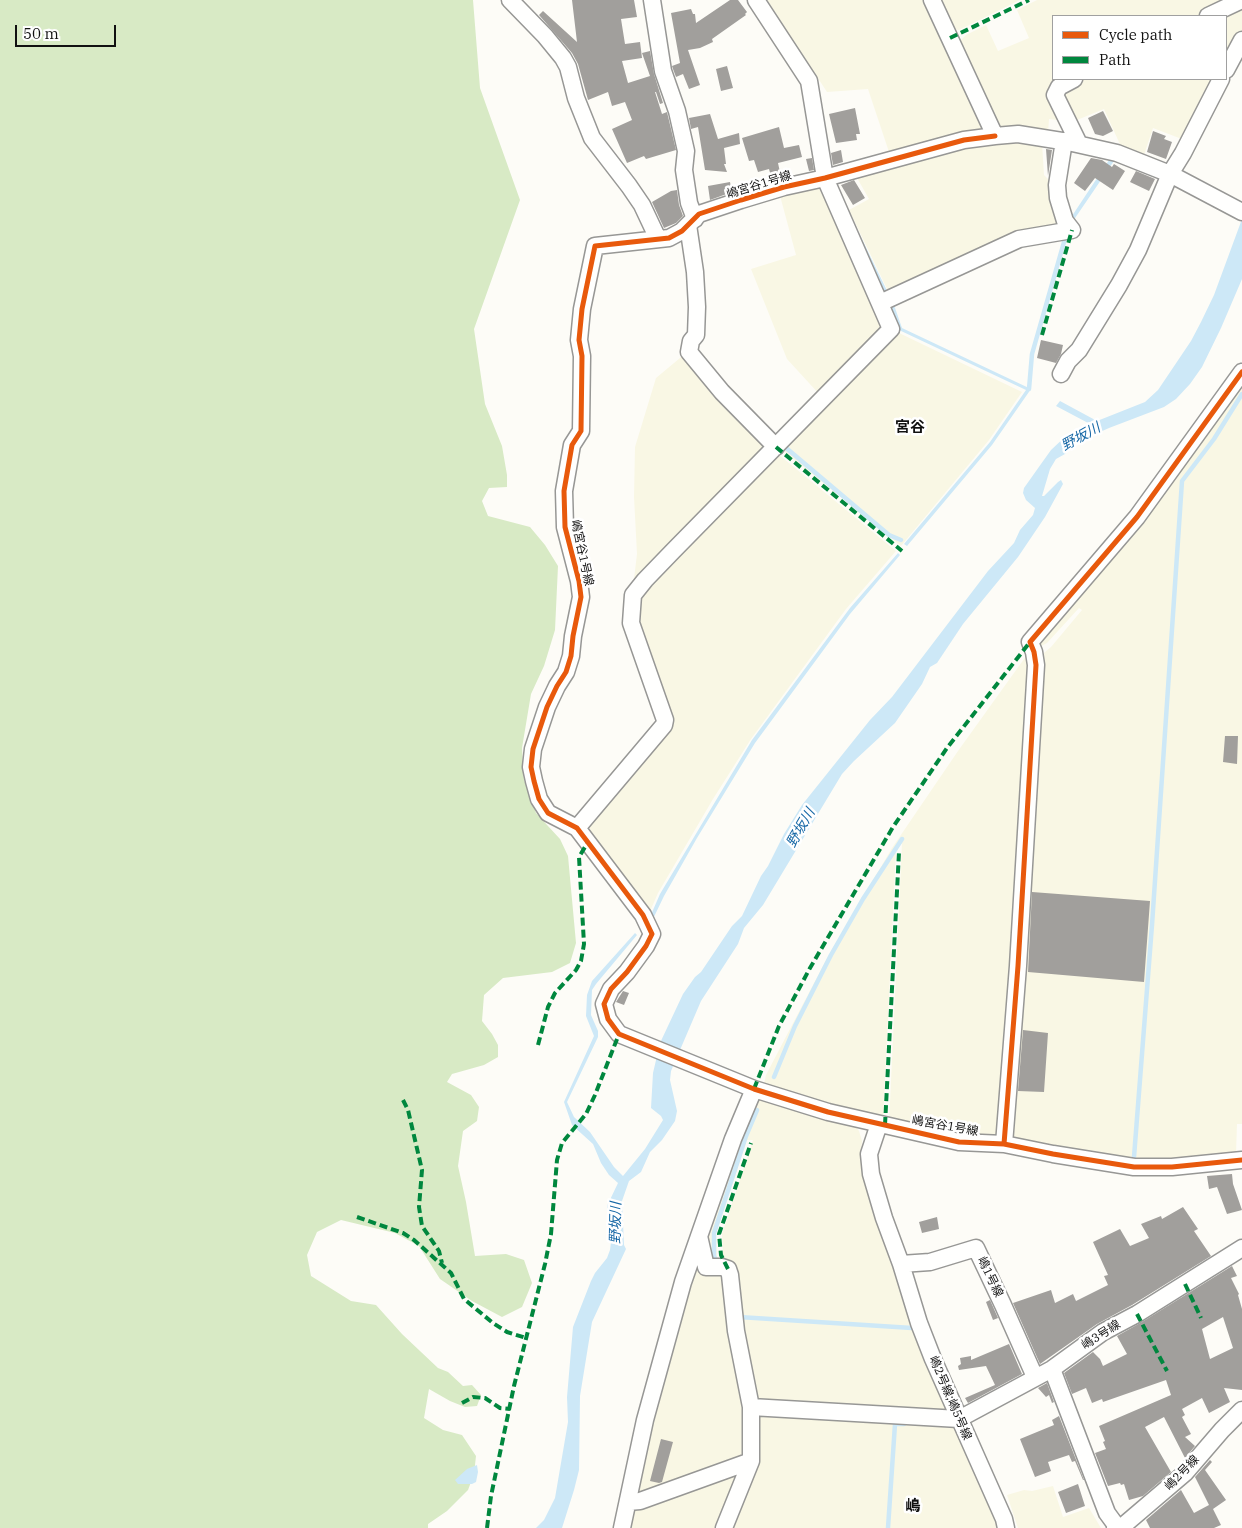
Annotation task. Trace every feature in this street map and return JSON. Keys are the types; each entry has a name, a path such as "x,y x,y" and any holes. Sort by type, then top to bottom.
{"street":[{"path":"510,0 546,36 563,58 568,67 576,98 592,138 642,205 658,239"},
{"path":"652,0 663,71 678,111 686,151 684,170 696,272 697,307 696,336 692,341 689,352 722,392 776,447"},
{"path":"577,828 664,725 665,720 631,623 634,595 645,580 892,329 825,178 808,81 756,0"},
{"path":"932,0 996,136"},
{"path":"1210,15 1242,0"},
{"path":"1227,68 1242,40"},
{"path":"880,303 1019,239 1072,230 1065,221 1058,198 1057,185 1072,142 1055,95 1059,87 1072,80"},
{"path":"1061,374 1068,361 1080,350 1138,250 1170,174 1183,153 1220,80"},
{"name":"嶋宮谷1号線","path":"1242,212 1170,174 1117,153 1072,142 1018,134 964,140 825,178 784,186 700,214 682,231 669,238 594,246 582,309 579,340 582,356 581,431 572,445 566,474 564,508 565,527 579,581 581,597 571,656 566,672 547,707 533,749 531,767 540,799 548,813 577,828 642,915 652,934 641,952 611,989 604,1004 608,1019 618,1034 754,1089 828,1112 959,1142 1004,1144 1134,1167 1172,1167 1242,1160"},
{"path":"1004,1144 1017,976 1036,665 1030,642 1137,517 1242,372"},
{"path":"622,1528 645,1420 683,1282 733,1139 754,1089"},
{"name":"嶋2号線;嶋5号線","path":"879,1124 869,1154 871,1174 884,1218 901,1264 919,1323 1004,1519 1006,1528"},
{"path":"699,1236 706,1267 722,1267 728,1269 730,1275 736,1331 751,1407 751,1460 724,1528"},
{"name":"嶋1号線","path":"901,1264 930,1262 976,1248 1035,1377"},
{"name":"嶋3号線","path":"959,1419 1052,1369 1103,1332 1137,1314 1242,1248"},
{"path":"1052,1369 1107,1513 1116,1527"},
{"path":"751,1407 959,1419"},
{"name":"嶋2号線","path":"1116,1527 1124,1525 1184,1473 1242,1410"},
{"path":"628,1502 640,1501 751,1460"}],"shaded area":[{"path":"767,0 927,0 985,124 981,133 890,155 868,89 827,92"},
{"path":"937,0 1020,0 959,30 952,29"},
{"path":"1037,0 1237,0 1204,15 1052,15 1052,80 1067,80 1058,84 1066,121 1049,119 1048,134 1000,131 958,43 966,35 986,25 998,51 1029,38 1017,10"},
{"path":"1242,4 1242,36 1227,63 1227,15"},
{"path":"1079,80 1218,80 1187,141 1153,128 1143,158 1123,151 1104,109 1072,122 1059,91"},
{"path":"1007,140 1042,143 1044,175 1054,185 1067,228 890,295 849,210 869,199 856,176 939,151"},
{"path":"817,186 822,190 885,327 820,395 787,359 751,269 796,255 779,192"},
{"path":"897,332 1022,392 989,440 901,546 785,452 783,448"},
{"path":"686,353 767,444 633,587 637,554 634,497 635,447 656,378"},
{"path":"1242,377 1242,1124 1237,1124 1236,1154 1153,1162 1011,1140 1038,658 1051,647 1082,610 1079,608 1047,643 1041,646 1037,643"},
{"path":"778,454 896,551 846,609 751,739 713,799 658,893 648,916 592,839 589,823 664,734 638,621 641,593"},
{"path":"1029,652 1003,1132 996,1138 934,1126 889,1124 902,843 896,851 883,1120 764,1084 766,1075 827,958 892,848"},
{"path":"760,1098 852,1122 859,1131 862,1141 861,1154 948,1412 757,1403 726,1261 723,1256 722,1234 753,1140 747,1140 716,1234 717,1256 721,1264 707,1260 707,1224 753,1104"},
{"path":"700,1246 701,1261 727,1271 742,1381 748,1459 632,1499 648,1434"},
{"path":"755,1415 953,1422 999,1528 728,1528"},
{"path":"746,1464 721,1528 628,1528 632,1504"},
{"path":"1053,1486 1063,1517 1089,1508 1101,1528 1018,1528 1007,1495 1024,1490 1032,1491"}],"green space":[{"path":"0,0 473,0 480,88 520,200 474,329 485,404 502,446 507,475 507,487 489,488 482,501 488,516 530,527 545,545 558,566 555,630 544,666 531,694 522,748 524,780 536,813 560,839 568,856 576,943 570,963 552,972 503,978 484,995 482,1021 498,1045 498,1057 484,1065 452,1074 447,1082 471,1095 479,1107 477,1121 463,1131 458,1166 475,1256 506,1254 524,1260 532,1283 522,1307 502,1317 472,1301 440,1279 419,1246 395,1233 341,1220 317,1232 307,1255 311,1276 351,1301 376,1305 402,1334 438,1368 448,1372 463,1386 472,1385 481,1395 477,1406 465,1407 429,1389 424,1418 443,1430 462,1435 476,1456 474,1474 468,1490 447,1511 428,1524 428,1528 0,1528"}],"water":[{"path":"794,44 817,82 837,188 894,305 902,328 1031,389 992,445 907,546 904,544 990,442 1026,390 899,330 897,322 833,188 814,83"},
{"path":"1111,157 1116,158 1071,224 1068,222"},
{"name":"野坂川","path":"1242,219 1242,279 1202,367 1176,399 1164,407 1080,441 1056,459 1050,469 1042,496 1061,480 1063,484 1045,517 1018,557 963,624 937,663 930,667 922,684 895,723 842,774 763,905 744,928 738,944 701,1001 671,1071 670,1080 677,1111 675,1121 662,1140 650,1152 641,1172 629,1181 622,1201 624,1245 626,1249 592,1322 580,1396 579,1470 574,1490 562,1528 536,1528 544,1520 555,1498 568,1422 567,1397 573,1327 591,1281 607,1258 610,1250 614,1218 613,1210 608,1210 607,1206 618,1183 609,1175 601,1163 593,1144 572,1125 564,1102 594,1036 586,1016 587,995 592,981 635,933 637,935 592,990 591,1015 598,1031 598,1037 567,1102 574,1117 590,1132 614,1167 623,1176 645,1149 663,1120 651,1108 653,1073 660,1043 683,994 701,972 732,926 742,916 761,876 802,805 870,720 892,697 988,571 1014,543 1020,530 1033,515 1035,508 1026,500 1023,493 1024,488 1041,464 1051,450 1067,435 1090,424 1056,406 1060,401 1097,421 1145,402 1158,390 1191,341 1201,322 1214,295"},
{"path":"898,553 900,555 850,614 755,743 697,838 652,921 650,917 660,894 752,740 850,608"},
{"path":"477,1465 476,1482 472,1484 458,1484 455,1480 467,1469"}],"building":[{"path":"572,0 634,0 637,17 621,19 625,44 640,42 642,58 622,61 628,83 650,76 642,53 650,51 654,74 663,103 660,104 655,92 662,114 667,112 676,150 646,159 644,156 627,163 612,129 632,120 625,102 612,106 608,92 588,100 578,64 572,53 539,15 543,11 577,42"},
{"path":"730,0 738,0 747,12 746,15 712,39 713,42 700,48 688,50 700,85 689,89 683,74 676,77 672,66 680,63 671,13 691,9 693,14 695,14 696,23"},
{"path":"727,66 733,88 721,91 716,69"},
{"path":"855,108 860,134 856,134 857,140 836,143 829,114"},
{"path":"1103,111 1113,131 1103,136 1095,134 1088,118"},
{"path":"710,114 718,139 739,133 740,144 724,148 726,164 724,164 727,172 705,170 698,127 691,129 689,118"},
{"path":"779,127 784,148 799,145 802,157 778,163 781,177 772,180 769,169 758,172 754,160 749,161 742,138"},
{"path":"1153,131 1166,136 1164,139 1172,142 1166,159 1147,152"},
{"path":"1046,149 1052,150 1048,176"},
{"path":"841,150 843,162 833,165 831,153"},
{"path":"812,158 814,170 809,171 806,159"},
{"path":"1091,158 1102,160 1112,167 1114,164 1125,171 1113,190 1095,178 1085,191 1074,183"},
{"path":"1136,171 1155,179 1149,191 1130,182"},
{"path":"854,180 865,198 853,205 841,185"},
{"path":"730,182 732,192 710,200 708,186"},
{"path":"677,190 683,216 676,223 664,228 652,202 671,191"},
{"path":"1041,340 1063,345 1056,363 1037,358"},
{"path":"1225,736 1238,736 1237,764 1223,762"},
{"path":"1032,892 1150,901 1144,982 1028,972"},
{"path":"623,991 629,993 624,1005 616,1002"},
{"path":"1023,1030 1048,1033 1044,1092 1018,1091"},
{"path":"1232,1174 1233,1184 1242,1210 1227,1214 1217,1187 1209,1189 1207,1176"},
{"path":"1183,1207 1198,1229 1194,1231 1211,1256 1132,1305 1097,1324 1040,1364 1013,1303 1051,1290 1055,1303 1073,1294 1076,1301 1108,1285 1104,1276 1108,1275 1093,1242 1120,1229 1130,1246 1149,1238 1141,1224 1161,1216 1162,1219"},
{"path":"937,1217 939,1229 922,1233 919,1222"},
{"path":"1232,1266 1237,1276 1231,1278 1239,1294 1242,1309 1242,1390 1224,1388 1230,1402 1209,1413 1202,1398 1182,1409 1185,1415 1182,1417 1191,1434 1185,1437 1195,1446 1185,1458 1164,1417 1145,1427 1171,1472 1143,1496 1129,1500 1124,1484 1108,1486 1095,1453 1106,1449 1099,1426 1171,1395 1166,1380 1103,1402 1102,1399 1092,1403 1086,1388 1072,1394 1064,1373 1093,1352 1100,1359 1103,1366 1127,1354 1117,1336","holes":["1223,1317 1233,1348 1210,1359 1202,1329"]},
{"path":"990,1300 998,1318 993,1320 986,1302"},
{"path":"1009,1344 1022,1374 968,1403 965,1398 995,1385 986,1366 959,1370 960,1358 971,1356 971,1360"},
{"path":"1047,1383 1054,1402 1052,1403 1049,1395 1046,1397 1038,1388"},
{"path":"1059,1416 1084,1480 1075,1461 1072,1462 1069,1455 1048,1462 1051,1471 1035,1477 1020,1439 1054,1425 1052,1420"},
{"path":"661,1439 673,1442 662,1482 659,1483 650,1481"},
{"path":"1210,1460 1212,1462 1205,1470 1226,1500 1213,1509 1221,1525 1214,1528 1150,1528 1146,1520 1181,1490 1194,1513 1209,1505 1195,1477"},
{"path":"1078,1484 1085,1506 1066,1513 1058,1492"}],"waterway":[{"path":"1029,389 1032,354 1066,235"},
{"path":"1134,1157 1152,925 1182,481 1214,439 1242,394"},
{"path":"785,447 889,535 901,540"},
{"path":"774,1077 795,1026 831,955 863,899 902,839"},
{"path":"718,1263 714,1256 714,1233 746,1136 757,1110"},
{"path":"739,1317 912,1328"},
{"path":"888,1528 895,1424 904,1424"}],"marked path":[{"path":"950,38 1029,0"},
{"path":"1042,335 1072,230"},
{"path":"776,447 902,551"},
{"path":"754,1089 779,1026 810,968 893,827 947,748 1030,642"},
{"path":"538,1045 548,1007 555,993 576,970 581,961 584,944 579,857 588,842"},
{"path":"885,1125 899,852"},
{"path":"487,1528 491,1496 514,1386 551,1234 557,1160 562,1143 586,1114 619,1034"},
{"path":"403,1100 408,1110 422,1170 419,1207 422,1226 439,1251 442,1263"},
{"path":"728,1269 721,1255 719,1234 751,1143"},
{"path":"357,1217 403,1233 414,1240 451,1273 464,1299 507,1332 526,1338"},
{"path":"1185,1284 1201,1318"},
{"path":"1137,1314 1167,1371"},
{"path":"462,1403 473,1397 485,1398 500,1408 510,1409"}],"cycle path":[{"path":"995,136 964,140 741,200 699,214 682,231 669,238 595,246 582,309 579,340 582,356 581,431 572,445 564,491 565,527 579,581 581,597 571,656 566,672 547,707 533,749 531,767 534,781 539,799 548,813 577,828 643,915 652,934 646,946 627,972 611,989 604,1004 608,1019 619,1034 754,1089 828,1112 959,1142 1004,1144 1134,1167 1172,1167 1242,1160"},
{"path":"1004,1144 1018,966 1036,665 1030,642 1137,517 1242,372"}],"district":[{"name":"宮谷","path":"910,428"},
{"name":"嶋","path":"913,1507"}]}
